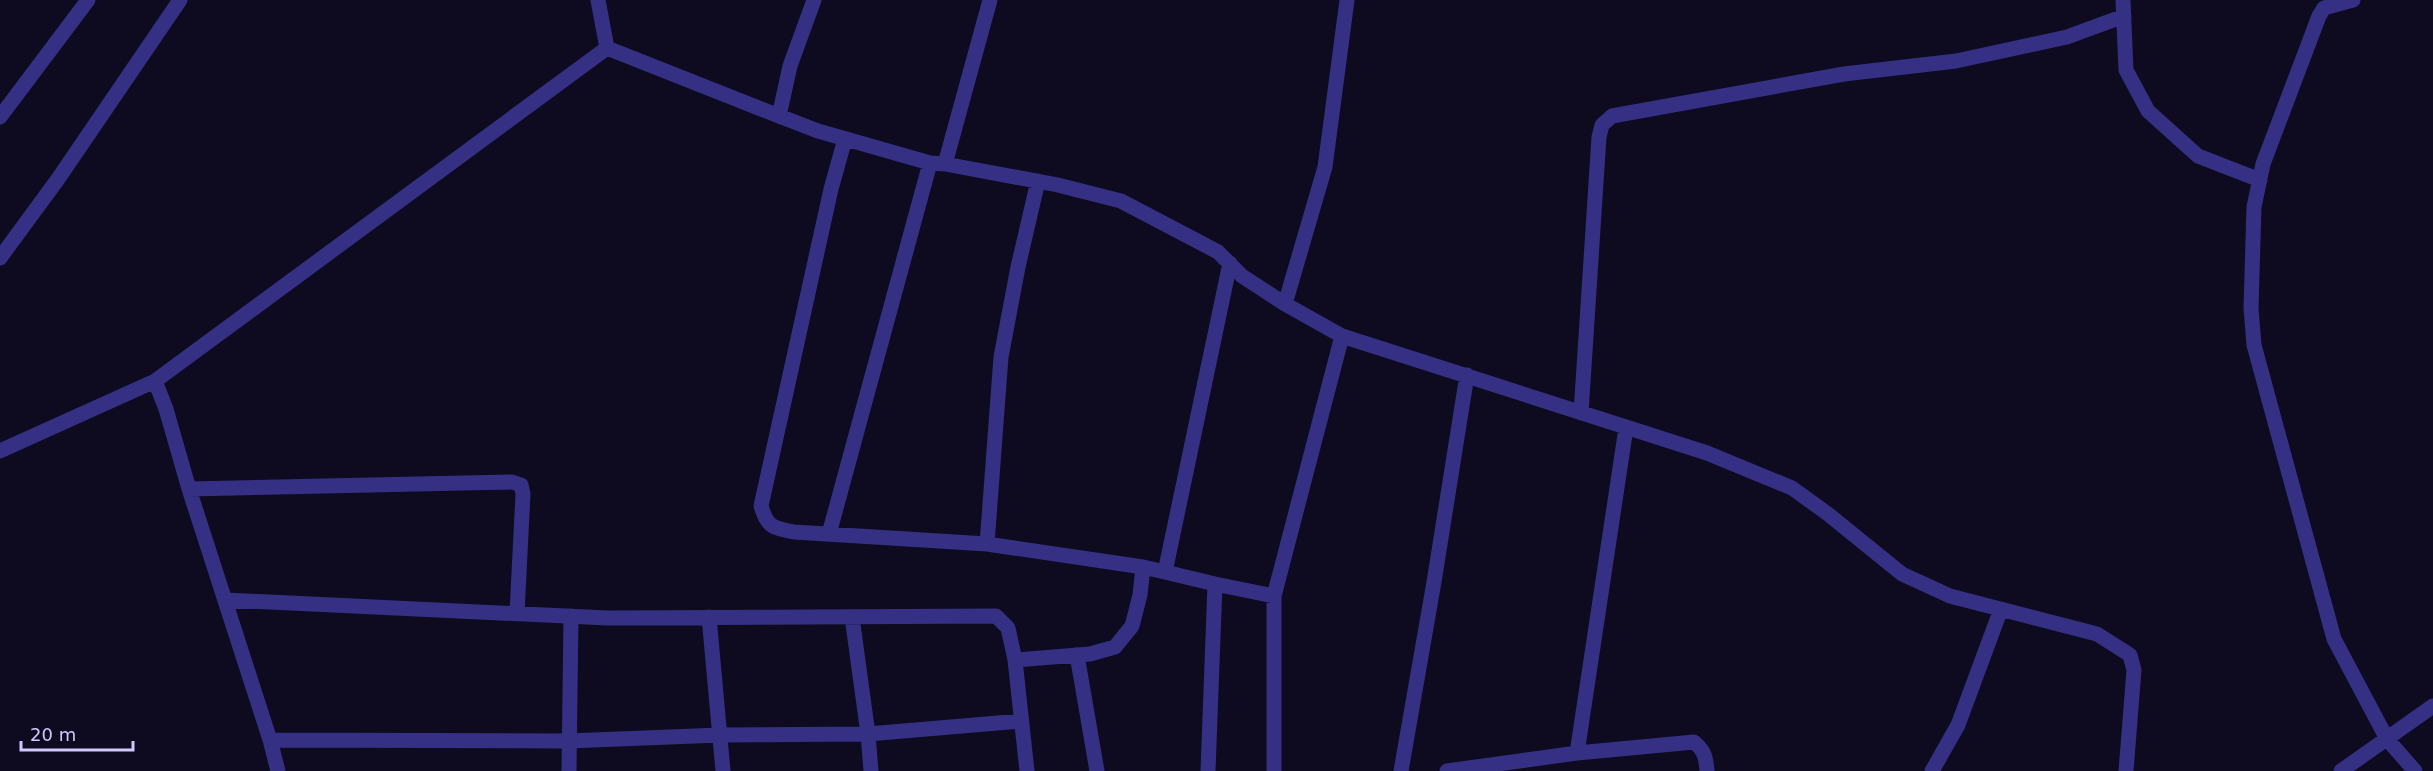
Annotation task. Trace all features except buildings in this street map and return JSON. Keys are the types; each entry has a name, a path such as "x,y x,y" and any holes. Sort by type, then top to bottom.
{"street":[{"path":"0,117 88,0"},
{"path":"0,258 58,179 180,0"},
{"path":"598,0 607,48"},
{"path":"779,116 790,66 814,0"},
{"path":"829,534 938,163 990,0"},
{"path":"1285,304 1324,167 1347,0"},
{"path":"2123,0 2126,70 2148,111 2198,156 2260,180"},
{"path":"2353,0 2324,8 2319,16 2263,164 2254,207 2251,308 2254,345 2334,639 2387,738 2415,771"},
{"path":"1581,413 1599,137 1605,120 1612,116 1844,74 1956,61 2067,37 2124,16"},
{"path":"607,48 779,116 845,139 938,163 1038,181 1121,201 1218,252 1242,276 1285,304 1342,336 1707,453 1792,488 1902,574 1950,596 2097,634 2130,654 2134,670 2126,771"},
{"path":"0,451 154,381 607,48"},
{"path":"845,139 831,189 761,507 765,521 777,529 987,544 1143,567 1274,596"},
{"path":"987,544 1001,357 1018,267 1038,181"},
{"path":"1165,572 1230,263"},
{"path":"1274,771 1274,596 1342,336"},
{"path":"1401,771 1467,375"},
{"path":"154,381 166,409 278,771"},
{"path":"1577,753 1626,428"},
{"path":"189,489 512,482 521,485 523,494 517,613"},
{"path":"1015,660 1090,654 1115,647 1132,626 1140,595 1143,567"},
{"path":"1208,771 1215,584"},
{"path":"225,600 571,616 996,616 1008,628 1015,660 1028,771"},
{"path":"1932,771 1958,725 2001,609"},
{"path":"569,771 571,616"},
{"path":"709,617 723,771"},
{"path":"852,617 871,771"},
{"path":"1077,655 1097,771"},
{"path":"2341,771 2433,706"},
{"path":"270,740 568,741 720,735 868,734 1022,721"},
{"path":"1447,771 1577,753 1694,742 1702,748 1706,756 1707,771"}]}
